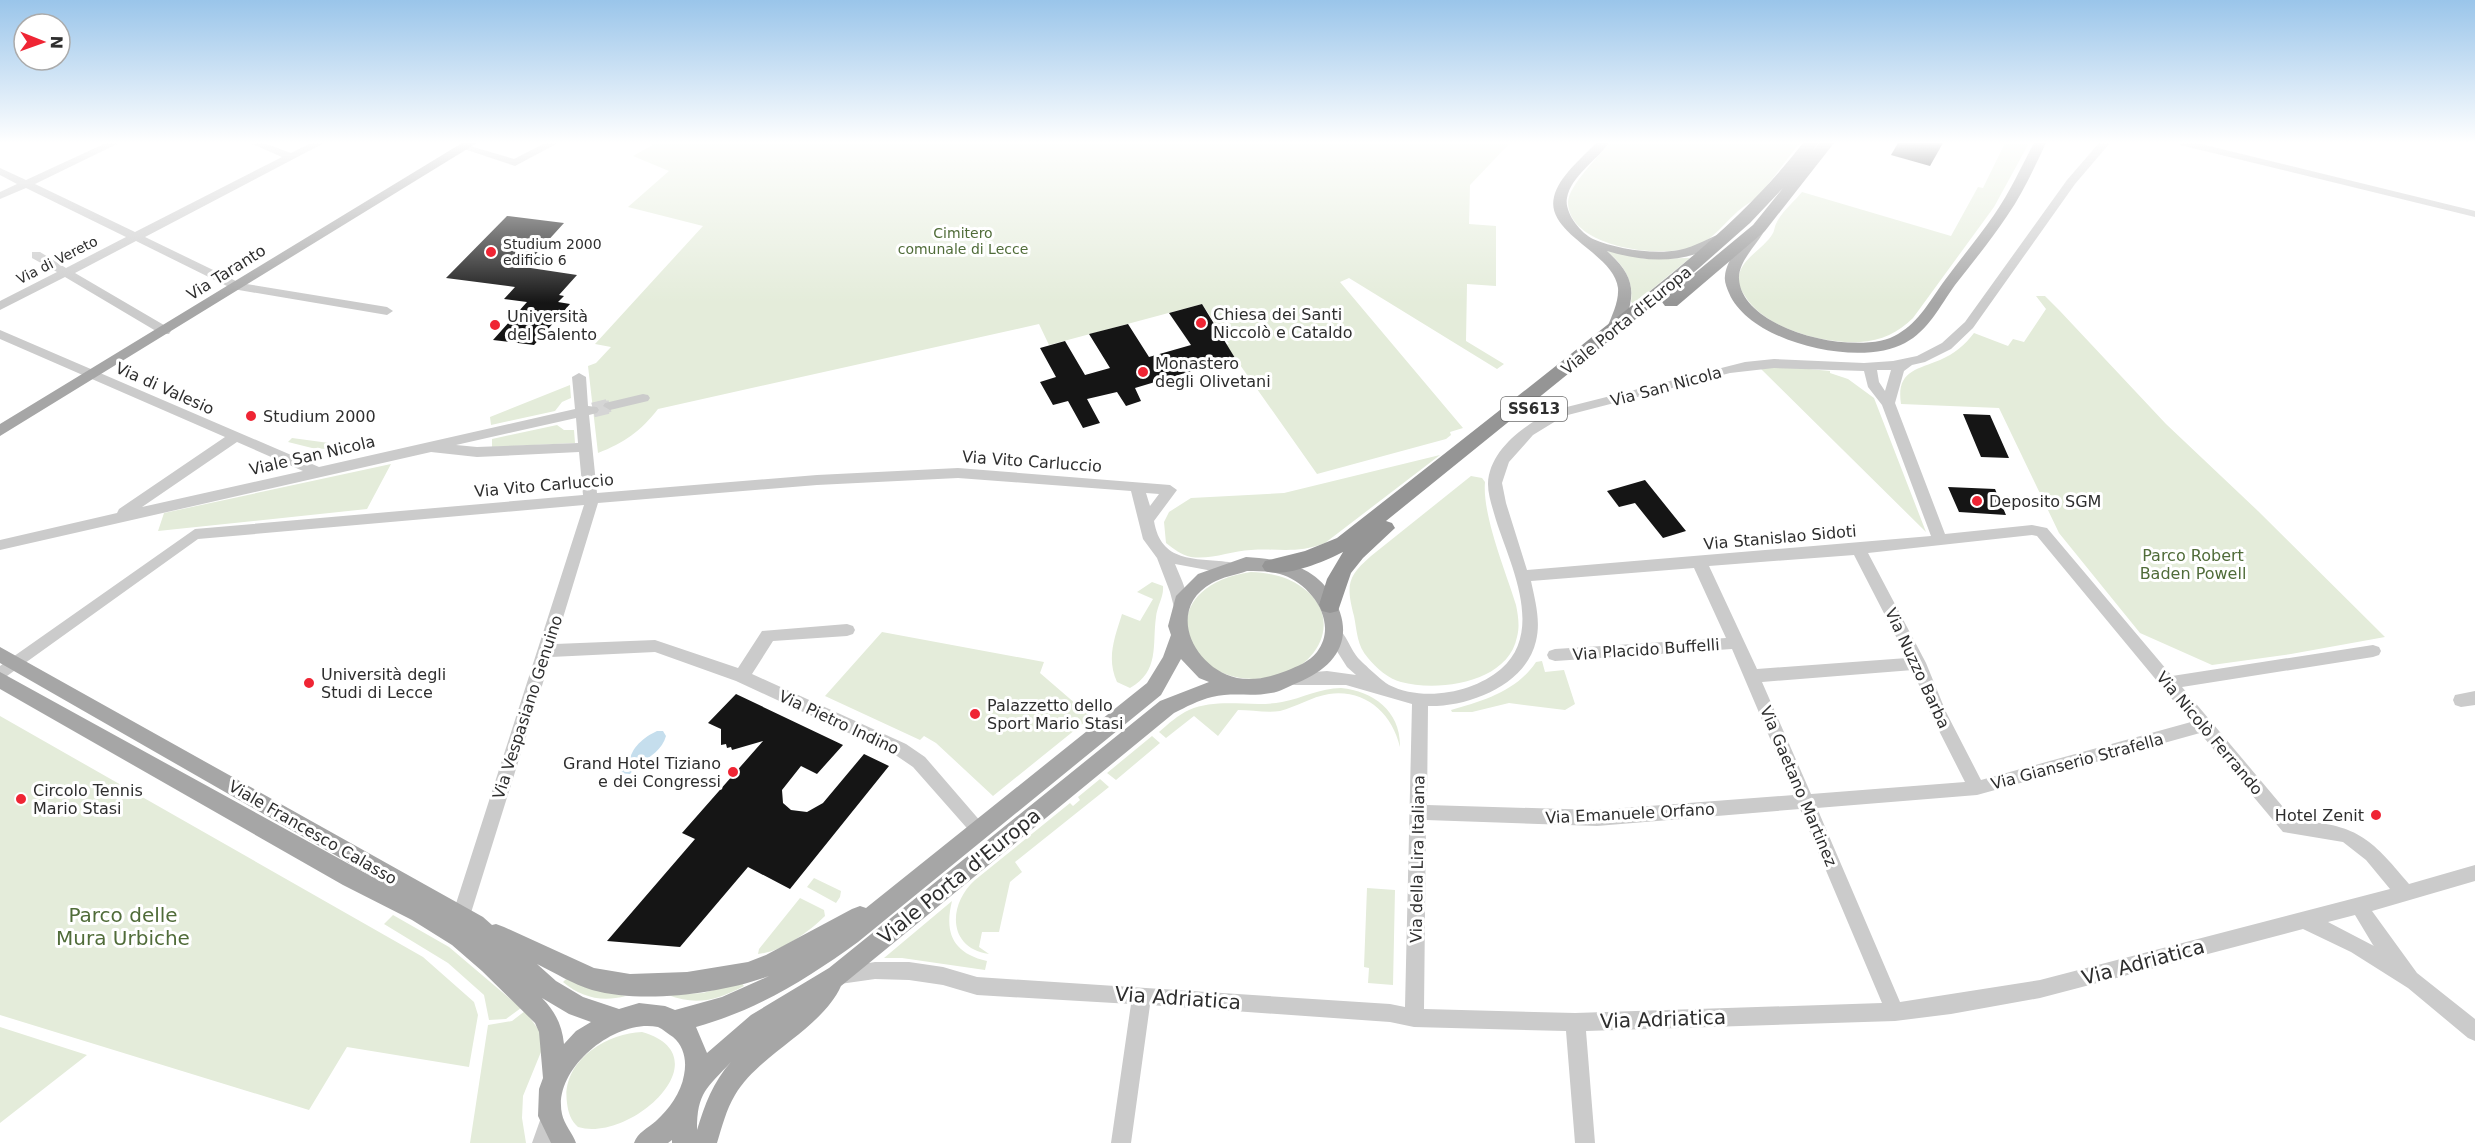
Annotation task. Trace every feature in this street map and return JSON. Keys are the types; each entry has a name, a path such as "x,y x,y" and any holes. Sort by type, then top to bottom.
{"highway":[{"name":"Viale Porta d'Europa","path":"1272,566 1299,562 1324,554 1344,543 1540,389 1728,236 1765,196"},
{"name":"Viale Porta d'Europa","path":"1330,605 1334,584 1342,567 1357,551 1711,270 1759,228 1784,196"}],"main road":[{"name":"Via Taranto","path":"0,431 383,196"},
{"path":"1562,196 1560,211 1568,223 1612,264 1624,284 1624,298 1615,328"},
{"path":"1759,228 1731,271 1732,284 1737,296 1747,309 1763,322 1807,340 1853,349 1880,348 1898,341 1919,324 2001,214 2011,196"},
{"path":"1588,240 1631,253 1667,256 1688,253 1728,236"},
{"name":"Viale Porta d'Europa","path":"646,1143 672,1122 717,1057 745,1032 787,1002 837,976 1167,708 1208,690 1235,685 1263,687 1295,679 1316,666 1329,650 1335,634 1335,621 1330,605 1318,588 1298,574 1272,566 1246,564 1229,567 1209,576 1191,589 1180,607 1176,623 1178,639 1187,656 1201,670 1235,685"},
{"name":"Viale Porta d'Europa","path":"673,1022 724,1008 769,988 850,935 1154,689 1172,658 1178,639"},
{"name":"Viale Francesco Calasso","path":"4,668 468,920 548,988 577,1006 617,1019"},
{"name":"Viale Francesco Calasso","path":"4,668 351,878 420,913 460,938 490,963 543,1016 551,1030 555,1078"},
{"path":"468,920 592,979 630,985 687,983 747,973 805,947 900,894"},
{"path":"705,1143 716,1107 727,1085 749,1060 807,1011 837,976"},
{"path":"643,1014 650,984"},
{"path":"564,1143 555,1132 550,1119 549,1106 555,1078 573,1049 587,1037 617,1019 643,1014 659,1016 673,1022 684,1030 694,1048 697,1070 689,1096 684,1143"}],"street":[{"path":"54,196 237,286 387,311"},
{"name":"Via di Vereto","path":"0,306 215,196"},
{"name":"Via San Nicola","path":"1295,679 1343,679 1382,687 1403,697 1420,700 1444,699 1468,694 1494,682 1514,669 1525,656 1531,639 1531,620 1521,576 1496,494 1495,483 1503,458 1546,419 1560,413 1744,366 1784,363 1871,367 1907,363 1939,351 1960,336 2061,196"},
{"path":"2403,196 2475,214"},
{"path":"36,255 165,330"},
{"name":"Via di Valesio","path":"0,334 317,472"},
{"path":"1888,403 1898,369 1907,363"},
{"path":"1829,366 1853,375 1876,391 1888,403 1940,539"},
{"path":"1871,367 1891,387"},
{"path":"1871,367 1870,375 1876,391"},
{"path":"579,377 588,411 586,447 590,499"},
{"path":"610,406 643,398"},
{"path":"431,447 588,411"},
{"path":"116,518 235,437"},
{"name":"Viale San Nicola","path":"0,545 431,447 477,452 586,447"},
{"name":"Via Vito Carluccio","path":"4,668 195,534 817,480 958,473 1170,490 1147,520"},
{"path":"1137,487 1150,539 1164,556 1178,592 1180,607"},
{"name":"Via Vespasiano Genuino","path":"468,920 545,651 591,507 590,499"},
{"name":"Via Stanislao Sidoti","path":"1521,576 1858,549 2032,530 2042,532"},
{"name":"Via Nicolò Ferrando","path":"2042,532 2289,826 2334,832 2349,837 2372,855 2405,893"},
{"name":"Via Nuzzo Barba","path":"1858,549 1918,663 1938,713 1977,788"},
{"path":"1164,556 1190,563 1229,567"},
{"name":"Via Gaetano Martinez","path":"1700,562 1752,676 1895,1011"},
{"path":"742,676 768,635 847,630"},
{"name":"Via San Nicola","path":"1335,634 1353,663 1382,687"},
{"name":"Via Placido Buffelli","path":"1555,655 1737,643"},
{"name":"Via Pietro Indino","path":"545,651 655,646 742,676 900,749 918,762 979,830"},
{"path":"2168,683 2373,651"},
{"path":"1752,676 1918,663"},
{"name":"Via della Lira Italiana","path":"1414,1018 1420,700"},
{"name":"Via Gianserio Strafella","path":"1806,801 1977,788 2204,726"},
{"name":"Via Emanuele Orfano","path":"1418,812 1597,818 1806,801"},
{"name":"Via Adriatica","path":"837,976 864,971 913,970 953,977 977,986 1390,1013 1414,1018 1575,1022 1895,1011 1951,1005 2040,989 2359,906 2475,873"},
{"path":"2359,906 2380,939 2415,982"},
{"path":"2304,920 2358,946 2415,982 2475,1031"},
{"path":"1121,1143 1142,995"},
{"path":"1575,1022 1585,1143"},
{"path":"542,1143 550,1119"}],"green space":[{"name":"Cimitero comunale di Lecce","path":"640,196 1470,196 1469,224 1496,226 1496,286 1467,284 1466,341 1504,364 1497,369 1349,278 1340,282 1463,428 1450,432 1451,435 1446,439 1317,474 1226,345 1229,344 1202,304 1049,345 1039,324 658,409 631,436 598,453 588,366 596,363 611,347 595,344 703,226 628,207"},
{"path":"1570,196 1757,196 1701,244 1686,249 1667,251 1645,251 1622,247 1602,240 1584,231 1572,218 1568,202"},
{"path":"1798,196 1817,196 1951,236 1973,196 2000,196 1913,318 1902,328 1875,340 1846,342 1830,340 1781,326 1754,308 1740,286 1741,269 1769,238 1781,215"},
{"path":"1607,251 1646,259 1690,258 1634,304 1631,302 1631,286 1626,273"},
{"name":"Parco Robert Baden Powell","path":"2036,296 2045,296 2166,424 2385,637 2212,665 2140,633 2059,533 1999,408 1901,404 1902,385 1910,373 1950,355 1974,333 2008,346 2013,339 2024,342 2046,309"},
{"path":"1788,367 1830,371 1830,373 1848,379 1874,398 1926,532 1760,368"},
{"path":"570,385 571,398 562,402 555,411 491,425 490,417"},
{"path":"557,425 564,430 574,430 575,443 492,447 492,439"},
{"path":"292,438 344,445 340,450 312,448 288,442"},
{"path":"1440,455 1325,543 1297,550 1244,551 1198,558 1184,555 1166,543 1164,522 1169,512 1191,498 1284,493"},
{"path":"391,464 367,509 158,531 164,513"},
{"path":"1471,476 1482,478 1485,482 1491,527 1516,605 1519,625 1517,637 1511,653 1500,665 1470,680 1433,686 1396,681 1379,669 1362,648 1350,596 1350,582 1357,570 1371,556"},
{"path":"1251,572 1278,576 1297,584 1315,600 1322,613 1324,626 1315,651 1292,671 1277,676 1245,679 1219,671 1200,657 1189,638 1187,618 1196,598 1217,582"},
{"path":"1152,582 1163,586 1156,617 1153,657 1146,674 1130,688 1117,682 1114,673 1112,656 1114,639 1122,614 1140,621 1153,599 1137,592"},
{"name":"Palazzetto dello Sport Mario Stasi","path":"882,632 1044,662 1040,673 1091,717 993,796 936,743 924,736 920,740 825,696"},
{"path":"1542,661 1545,672 1564,670 1575,704 1565,710 1509,703 1472,712 1452,712 1451,710 1487,699 1509,688 1536,662"},
{"path":"1341,688 1364,694 1383,706 1396,723 1400,747 1391,724 1384,714 1365,700 1342,693 1322,695 1280,711 1238,710 1218,736 1194,716 1166,738 1159,732 1181,714 1200,706 1224,703 1271,704"},
{"name":"Parco delle Mura Urbiche","path":"0,716 423,957 474,1002 478,1015 469,1067 347,1047 309,1110 0,1015"},
{"path":"1152,736 1160,743 1116,780 1107,773"},
{"path":"1100,779 1109,787 1015,862 1022,872 1010,882 999,932 982,932 979,947 989,954 975,950 965,943 956,924 956,912 966,890 975,880 1070,803 1073,806 1080,800 1078,797"},
{"path":"814,878 841,891 836,903 807,887"},
{"path":"1367,888 1395,890 1393,985 1368,983 1369,968 1364,967"},
{"path":"800,898 824,910 825,916 794,940 776,949 758,954 759,949"},
{"path":"952,901 949,923 954,940 966,953 987,961 985,970 902,958 884,958"},
{"path":"393,915 449,947 521,1008 506,1019 489,1020 484,995 448,963 384,924"},
{"path":"568,977 606,992 626,996 609,999 585,995 563,982"},
{"path":"741,982 744,986 707,1000 688,1000 668,995 703,993"},
{"path":"525,1011 541,1033 543,1047 523,1096 522,1118 526,1143 470,1143 488,1025 512,1021"},
{"path":"0,1027 87,1055 0,1123"},
{"path":"642,1032 665,1044 674,1059 672,1077 661,1094 643,1110 622,1122 599,1128 578,1127 568,1110 567,1088 571,1074 579,1062 601,1044 628,1034"}],"water":[{"path":"657,731 663,731 666,736 660,748 630,774 619,773 620,768 630,764 632,753 638,744"}],"building":[{"path":"507,216 564,223 524,267 577,275 559,295 564,296 558,302 570,304 534,345 493,340 527,302 504,299 515,287 446,278"},
{"name":"Monastero degli Olivetani","path":"1202,304 1235,358 1135,388 1141,401 1126,406 1117,392 1087,399 1100,423 1083,428 1068,401 1053,405 1040,382 1056,377 1040,348 1065,341 1085,375 1110,368 1089,334 1128,324 1149,357 1191,345 1169,313"},
{"name":"Deposito SGM","path":"1963,414 1990,415 2009,458 1981,457"},
{"path":"1645,480 1686,531 1663,538 1635,503 1619,507 1607,491"},
{"name":"Deposito SGM","path":"1948,487 1995,489 2006,515 1959,512"},
{"name":"Grand Hotel Tiziano e dei Congressi","path":"736,694 843,745 817,774 801,766 782,790 783,803 791,810 807,812 823,803 864,754 889,766 790,889 748,867 680,947 607,941 695,839 682,833 763,741 732,750 731,747 727,748 726,744 721,745 721,729 708,723"}],"tunnel":[{"path":"593,410 610,406 606,407"}],"place":[{"name":"Studium 2000 edificio 6","path":"491,252"},
{"name":"Chiesa dei Santi Niccolò e Cataldo","path":"1201,323"},
{"name":"Università del Salento","path":"495,325"},
{"name":"Monastero degli Olivetani","path":"1143,372"},
{"name":"Studium 2000","path":"251,416"},
{"name":"Deposito SGM","path":"1977,501"},
{"name":"Università degli Studi di Lecce","path":"309,683"},
{"name":"Palazzetto dello Sport Mario Stasi","path":"975,714"},
{"name":"Grand Hotel Tiziano e dei Congressi","path":"733,772"},
{"name":"Circolo Tennis Mario Stasi","path":"21,799"},
{"name":"Hotel Zenit","path":"2376,815"}]}
